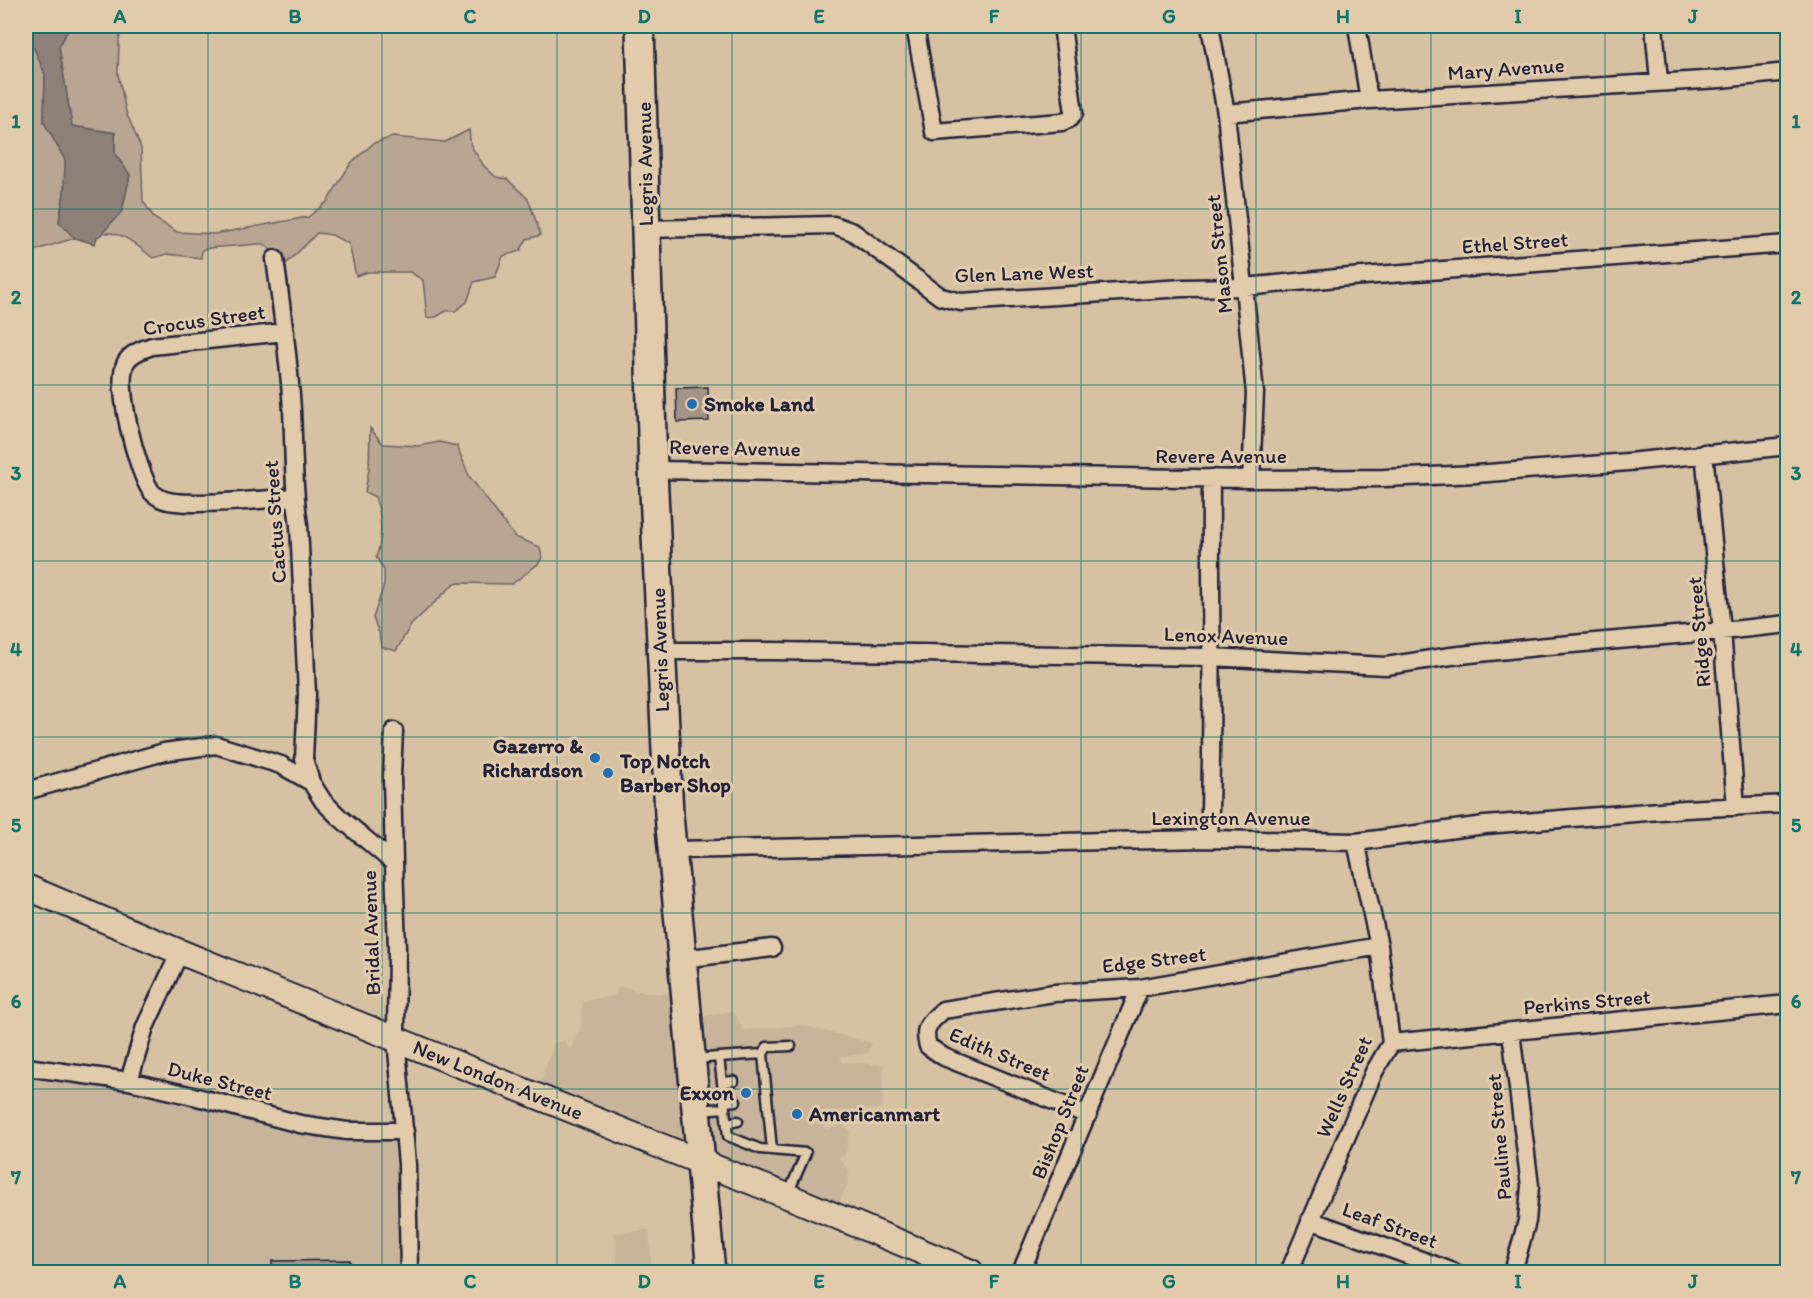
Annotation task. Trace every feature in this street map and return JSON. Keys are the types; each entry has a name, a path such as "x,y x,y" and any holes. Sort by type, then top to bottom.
{"main road":[{"name":"Legris Avenue","path":"640,26 652,470 660,651 672,850 711,1272"},
{"name":"New London Avenue","path":"26,887 180,952 788,1196 971,1272"}],"street":[{"path":"915,26 934,132 1062,122 1069,119 1074,113 1062,26"},
{"name":"Mason Street","path":"1210,26 1226,113 1255,393 1251,479"},
{"path":"1357,26 1369,100"},
{"path":"1654,26 1659,81"},
{"name":"Mary Avenue","path":"1226,113 1369,100 1720,79 1788,72"},
{"name":"Glen Lane West","path":"646,229 834,225 853,232 941,297 961,302 1183,288 1245,287"},
{"name":"Ethel Street","path":"1245,287 1788,244"},
{"name":"Cactus Street","path":"276,259 292,410 294,497 299,525 307,694 304,759 310,782"},
{"name":"Crocus Street","path":"285,332 152,346 139,350 126,362 122,380 132,442 152,492 165,500 191,503 294,497"},
{"name":"Revere Avenue","path":"652,470 1251,479 1384,478 1476,474 1554,466 1628,462 1788,446"},
{"name":"Ridge Street","path":"1704,453 1722,631 1736,807"},
{"path":"1209,839 1212,755 1211,478"},
{"name":"Lenox Avenue","path":"660,651 1211,657 1386,666 1526,648 1788,624"},
{"path":"394,731 392,776 394,863"},
{"name":"Bridal Avenue","path":"26,791 164,752 208,745 281,765 310,782 323,801 338,816 394,863 397,949 396,1038 405,1131 410,1272"},
{"name":"Lexington Avenue","path":"672,850 1209,839 1356,842 1485,825 1788,804"},
{"name":"Wells Street","path":"1289,1272 1374,1072 1391,1043 1379,946 1356,842"},
{"name":"Edge Street","path":"937,1016 943,1010 1054,993 1140,988 1379,946"},
{"path":"682,959 772,948"},
{"path":"129,1081 145,1027 180,952"},
{"name":"Bishop Street","path":"1021,1272 1140,988"},
{"name":"Perkins Street","path":"1391,1043 1788,1004"},
{"name":"Edith Street","path":"937,1016 930,1021 925,1036 928,1046 944,1057 1088,1115"},
{"name":"Pauline Street","path":"1512,1032 1530,1186 1527,1221 1513,1272"},
{"name":"Duke Street","path":"26,1067 129,1081 300,1124 347,1131 405,1131"},
{"name":"Leaf Street","path":"1310,1220 1454,1272"}],"lane":[{"path":"772,1150 764,1119 761,1079 763,1054 767,1047 791,1046"},
{"path":"691,1059 763,1054"},
{"path":"719,1057 729,1136 760,1149 806,1153 788,1196"},
{"path":"722,1082 734,1081"},
{"path":"696,1111 736,1101"},
{"path":"727,1123 738,1121"}],"shaded area":[{"path":"26,26 70,26 59,47 72,126 115,133 115,154 130,175 122,211 97,237 95,244 75,238 59,222 64,194 65,160 44,122 45,74 34,48 26,48"},
{"path":"70,26 122,26 119,40 118,74 126,112 141,148 143,201 154,218 177,232 214,234 308,217 327,202 351,163 374,143 393,137 445,142 469,130 471,146 484,166 496,177 507,179 528,199 541,235 527,239 520,251 503,256 495,277 474,282 467,302 455,311 446,311 436,317 427,318 423,280 410,272 368,272 356,276 349,244 332,235 317,233 286,264 264,244 209,248 202,250 201,258 167,254 153,258 123,236 101,233 122,211 130,175 115,154 115,133 72,126 59,47"},
{"path":"34,47 45,74 44,122 65,160 64,194 59,221 75,238 30,252 26,258 26,48"},
{"path":"370,428 383,444 419,446 439,442 457,446 469,476 515,537 540,547 542,558 538,564 512,584 455,583 411,625 396,651 381,647 373,618 384,585 384,570 376,557 381,535 377,504 375,497 365,492 369,469"},
{"path":"619,986 647,993 683,994 691,1019 732,1011 737,1016 742,1030 801,1025 872,1043 868,1053 840,1057 842,1062 884,1065 882,1108 846,1111 823,1127 826,1130 842,1123 850,1132 845,1155 839,1158 849,1170 848,1184 833,1214 536,1095 554,1043 564,1041 570,1049 581,1026 582,1004 589,1000 614,996"},
{"path":"26,1067 302,1124 408,1131 413,1272 35,1272 26,1259"},
{"path":"649,1230 652,1272 618,1272 615,1233"}],"building":[{"name":"Smoke Land","path":"708,387 709,421 677,422 676,388"},
{"path":"350,1260 350,1272 272,1272 272,1261"}],"place":[{"name":"Smoke Land","path":"692,404"},
{"name":"Gazerro & Richardson","path":"595,758"},
{"name":"Top Notch Barber Shop","path":"608,773"},
{"name":"Exxon","path":"746,1093"},
{"name":"Americanmart","path":"797,1114"}]}
